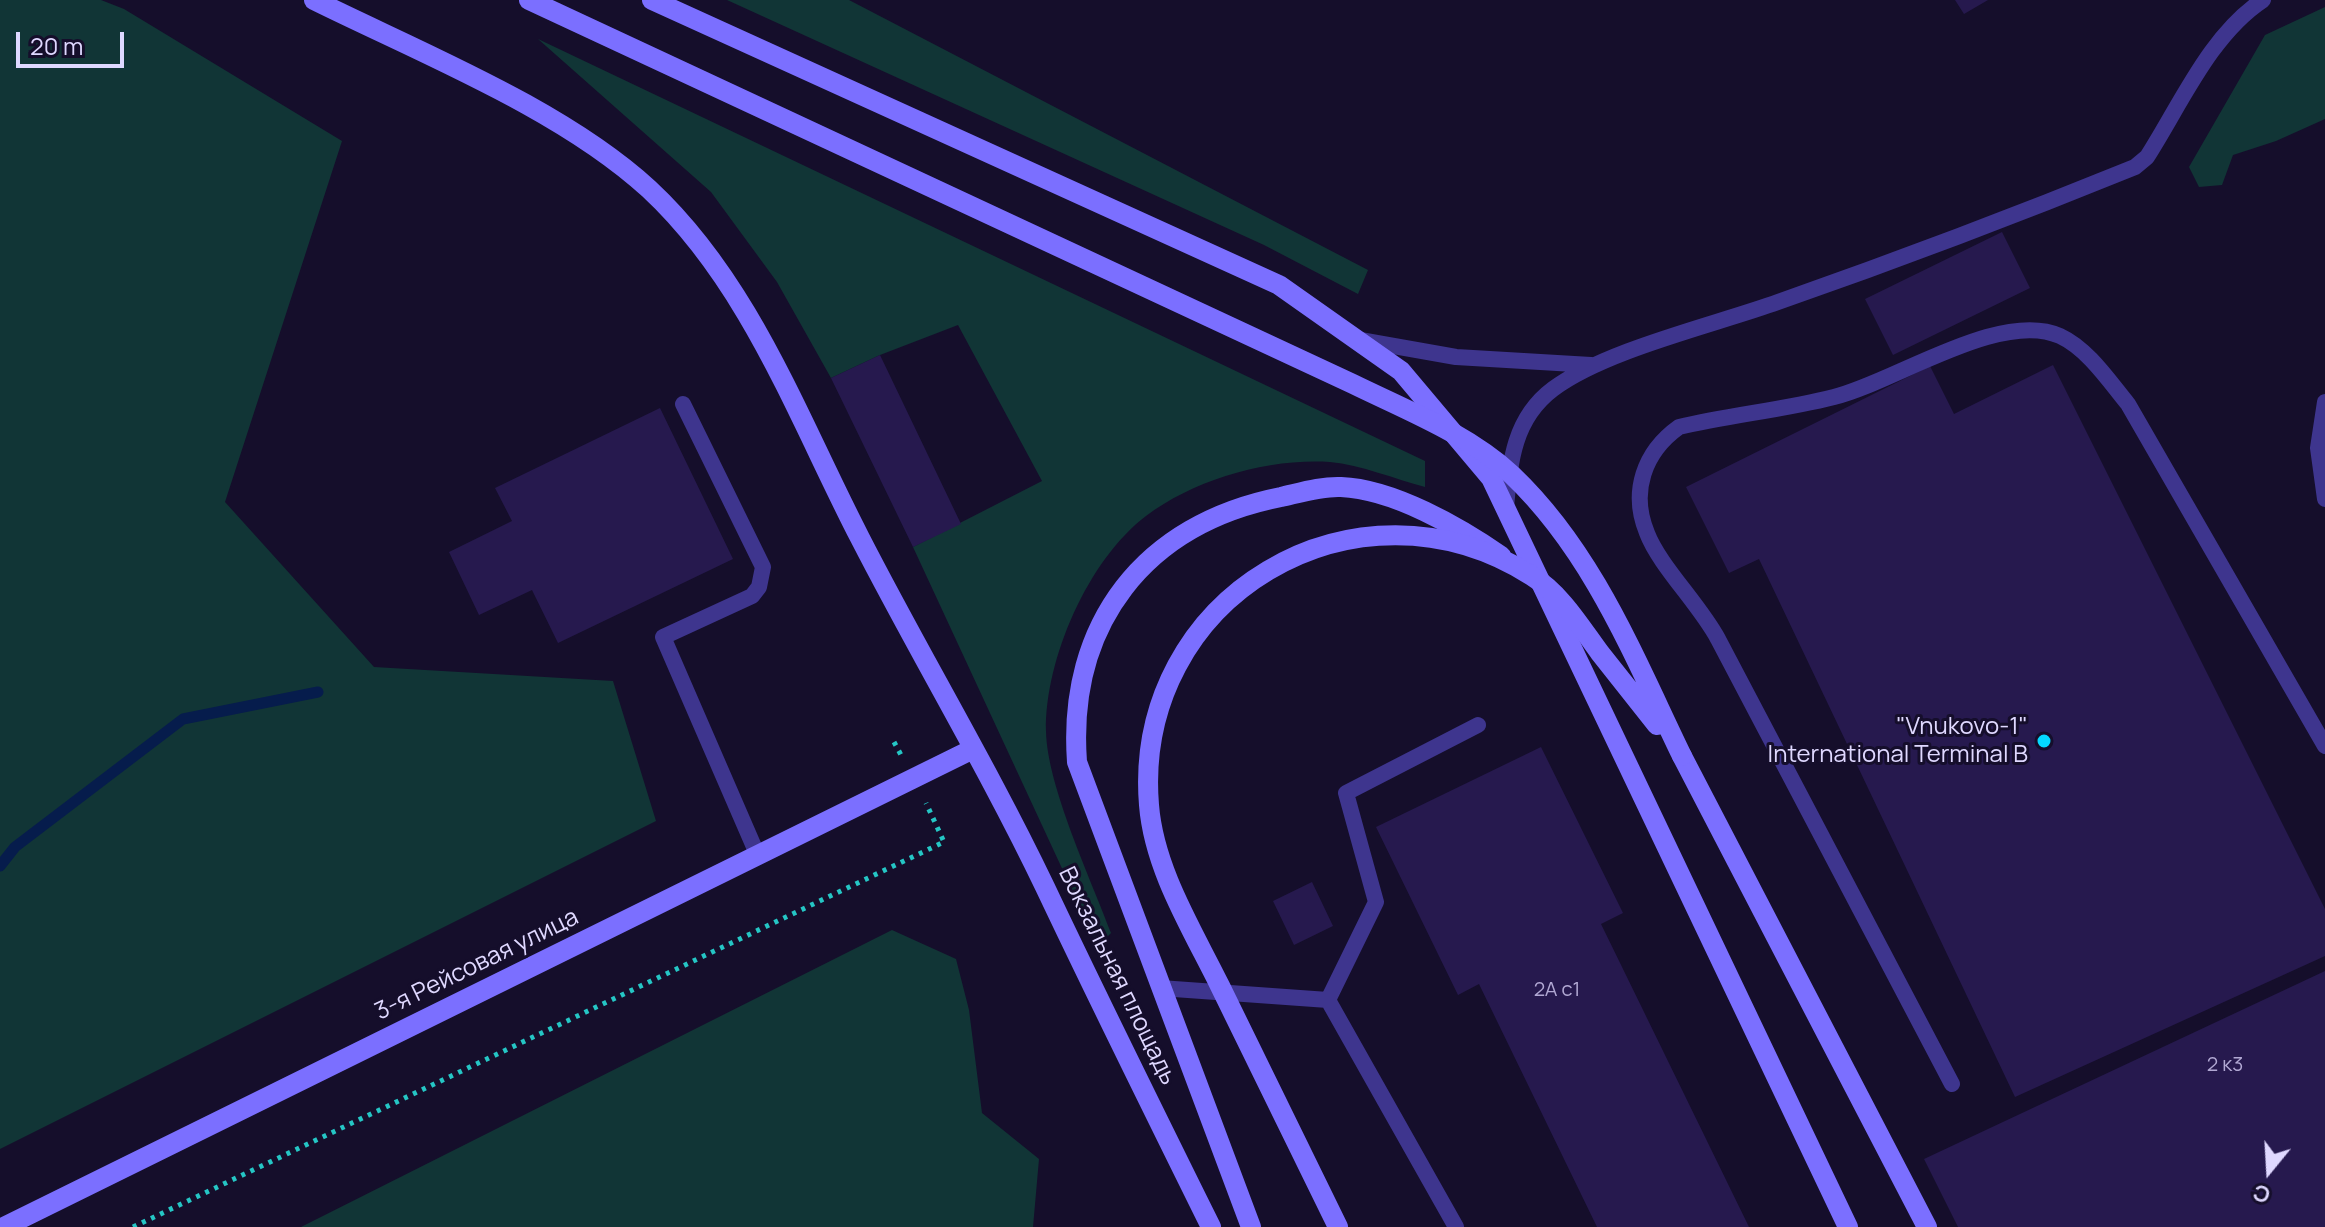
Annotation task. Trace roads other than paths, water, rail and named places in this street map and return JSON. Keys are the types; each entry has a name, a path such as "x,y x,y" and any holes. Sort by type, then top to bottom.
{"main road":[{"name":"Вокзальная площадь","path":"314,0 459,70 588,140 651,191 705,248 741,303 860,540 1045,887 1211,1227"},
{"path":"529,0 1353,384 1467,443 1510,473 1551,517 1585,562 1682,756 1927,1227"},
{"path":"652,0 1279,285 1401,371 1491,478 1848,1227"},
{"path":"1251,1227 1102,836 1077,762 1077,696 1085,662 1110,606 1130,579 1182,536 1210,519 1270,499 1340,487 1412,507 1470,535 1546,589"},
{"path":"1338,1227 1174,892 1151,827 1150,748 1165,693 1187,647 1206,623 1247,585 1298,554 1361,536 1431,535 1474,548 1533,576 1568,609 1682,756"},
{"name":"3-я Рейсовая улица","path":"4,1227 973,749"}],"lane":[{"path":"1506,513 1510,458 1518,431 1551,389 1593,365 1780,302 2135,167 2147,157 2231,26 2239,16 2263,0"},
{"path":"1952,1084 1712,628 1647,535 1641,509 1643,478 1648,457 1662,439 1679,427 1837,397 1990,336 2037,331 2060,336 2091,360 2128,404 2325,746"},
{"path":"1359,340 1456,357 1593,365"},
{"path":"2325,402 2318,448 2325,499"},
{"path":"683,404 763,567 759,587 752,596 663,637 758,856"},
{"path":"1328,1000 1376,902 1346,793 1478,725"},
{"path":"1160,988 1328,1000"},
{"path":"1328,1000 1456,1227"}],"waterway":[{"path":"0,866 15,847 183,719 318,692"}],"place":[{"name":"\"Vnukovo-1\" International Terminal B","path":"2044,741"}]}
